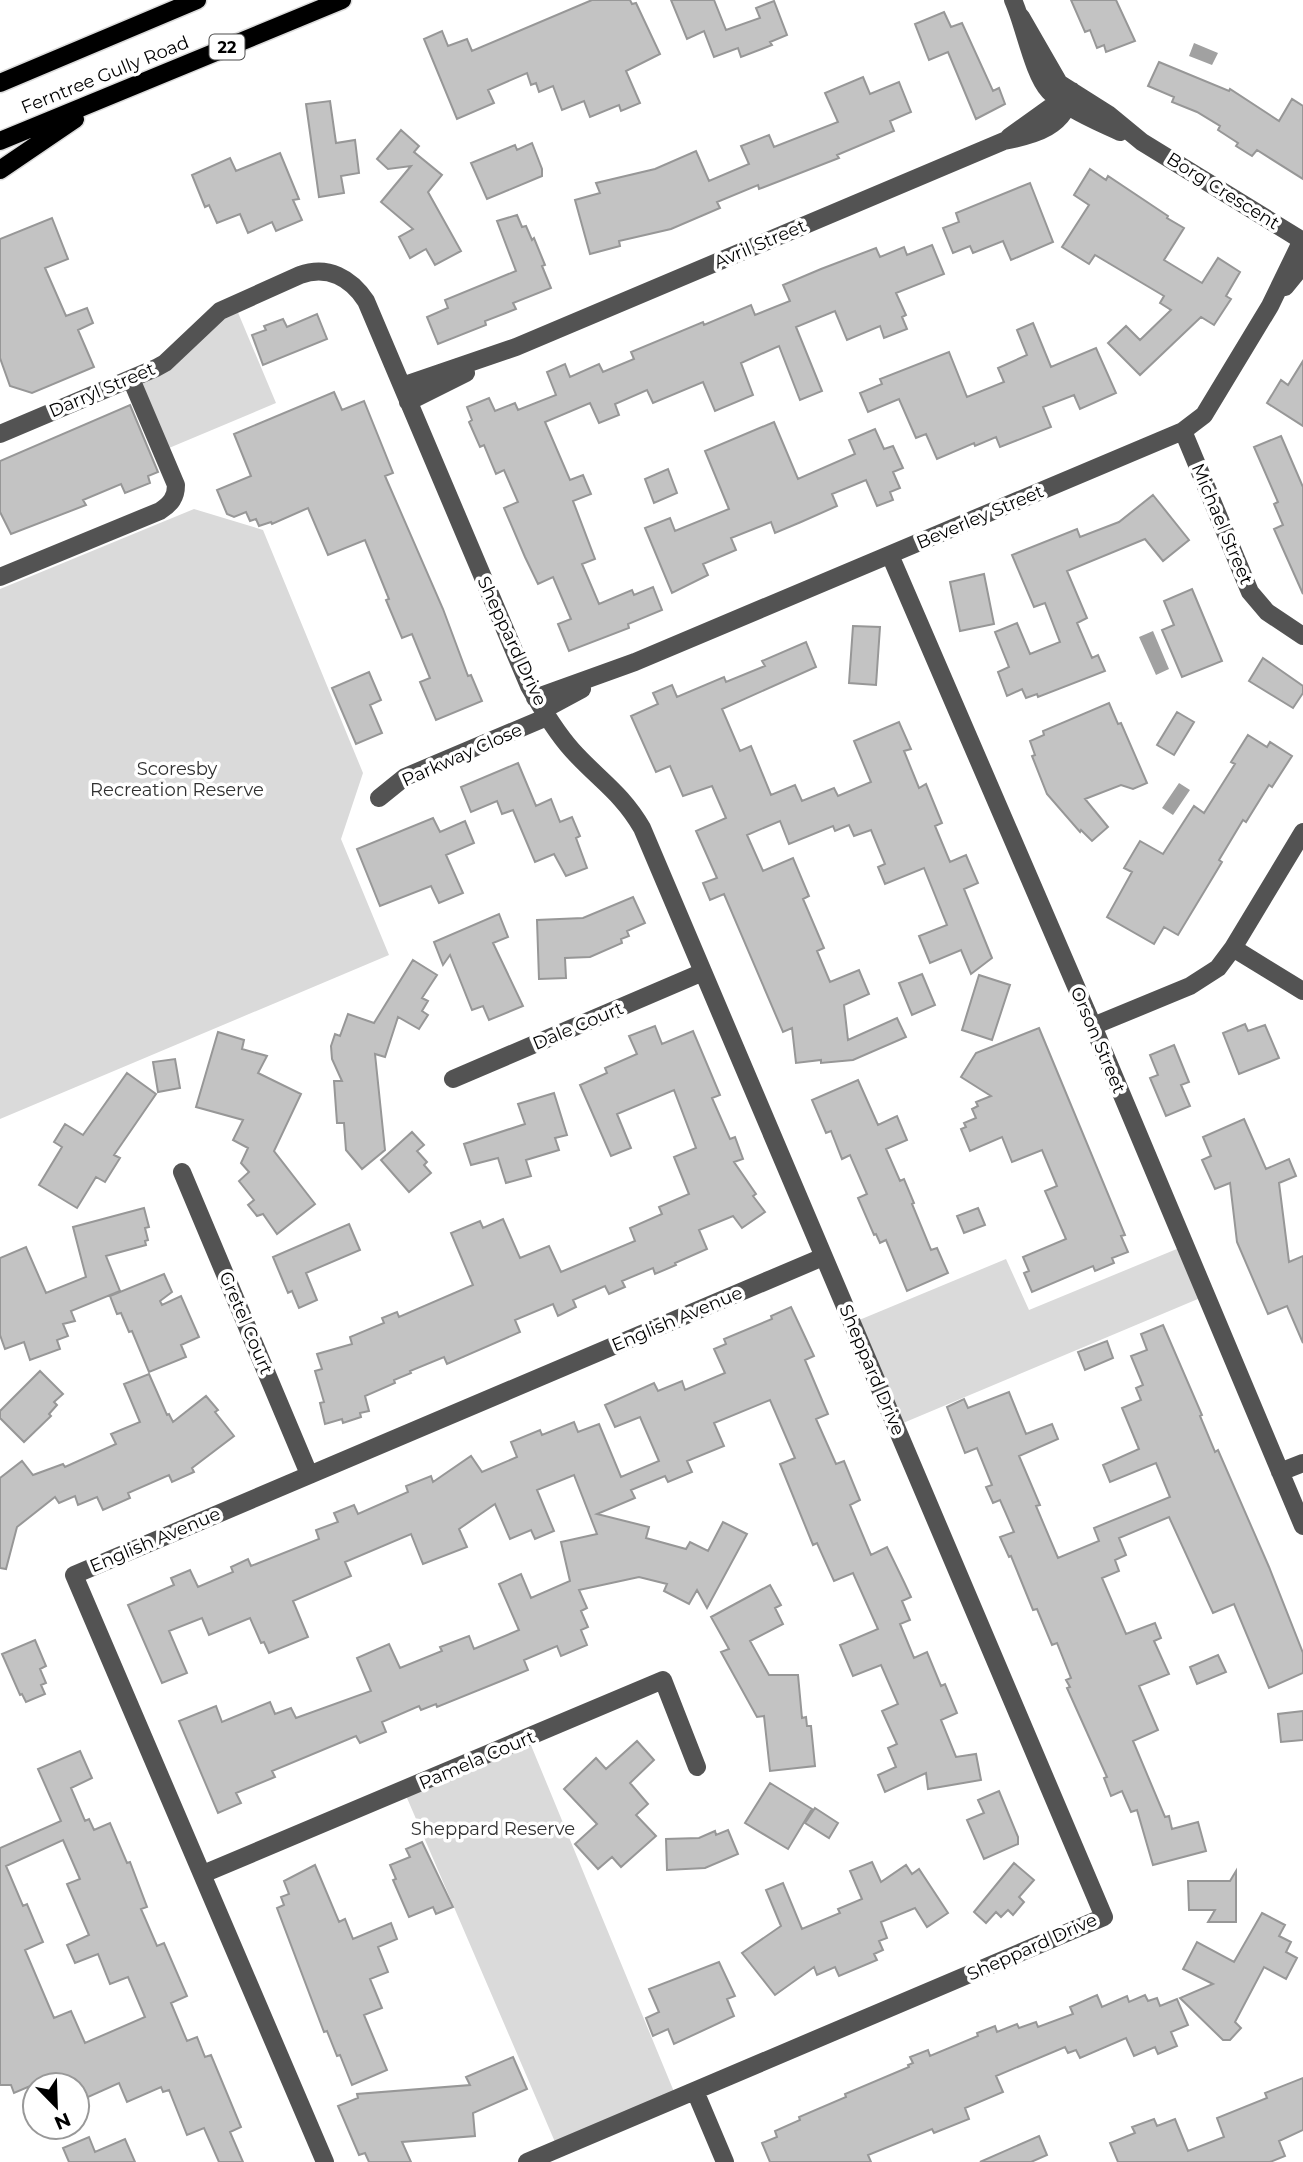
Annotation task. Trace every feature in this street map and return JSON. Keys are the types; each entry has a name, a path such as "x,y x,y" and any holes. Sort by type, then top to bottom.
{"main road":[{"name":"Ferntree Gully Road","path":"0,83 197,0"},
{"name":"Ferntree Gully Road","path":"0,141 342,0"},
{"path":"0,170 113,94"}],"street":[{"name":"Borg Crescent","path":"1017,8 1067,99 1108,114 1142,142 1302,240"},
{"name":"Avril Street","path":"405,394 1004,141 1067,99"},
{"name":"Beverley Street","path":"542,708 635,662 1183,431 1204,415 1270,306 1302,240"},
{"name":"Beverley Street","path":"1270,306 1303,265"},
{"name":"Darryl Street","path":"0,433 165,363 210,319 234,303 309,272 325,271 344,278"},
{"name":"Sheppard Drive","path":"344,278 354,284 366,301 523,675 542,708 574,752 615,790 635,816 1104,1917 527,2162"},
{"path":"0,577 160,510 173,500 176,485 131,379"},
{"name":"Michael Street","path":"1183,431 1250,592 1267,612 1303,636"},
{"name":"Orson Street","path":"890,555 1093,1026 1303,1526"},
{"name":"Parkway Close","path":"379,798 405,777 542,708"},
{"path":"1093,1026 1198,982 1218,968 1233,948 1303,831"},
{"path":"1233,948 1303,991"},
{"name":"Dale Court","path":"453,1079 703,972"},
{"name":"Gretel Court","path":"182,1172 309,1474"},
{"name":"English Avenue","path":"324,2162 74,1575 823,1257"},
{"path":"1280,1472 1303,1462"},
{"name":"Pamela Court","path":"203,1874 663,1680 697,1768"},
{"path":"695,2091 725,2162"}],"green space":[{"path":"234,303 276,403 169,448 138,376"},
{"name":"Scoresby Recreation Reserve","path":"194,509 263,530 363,773 341,839 389,955 0,1119 0,589"},
{"path":"1184,1246 1205,1296 896,1426 852,1323 1006,1259 1029,1310"},
{"name":"Sheppard Reserve","path":"528,1738 677,2099 558,2149 404,1791"}],"shaded area":[{"path":"1194,43 1218,53 1212,65 1189,56"},
{"path":"1153,631 1169,669 1156,675 1139,637"},
{"path":"1179,783 1190,790 1173,815 1162,808"}],"building":[{"path":"592,0 630,0 632,4 636,3 660,54 626,71 640,103 621,111 619,105 590,117 584,101 562,110 553,86 539,92 536,83 531,85 527,73 488,90 494,103 457,119 424,39 442,31 448,46 467,39 472,51"},
{"path":"671,0 714,0 726,30 760,18 756,8 774,1 787,35 770,42 772,45 741,57 738,48 714,57 704,31 687,39"},
{"path":"1071,0 1116,0 1135,41 1106,52 1104,45 1097,48 1090,30 1085,32"},
{"path":"944,12 951,27 962,23 993,91 999,88 1005,104 976,119 948,52 929,60 915,24"},
{"path":"1159,62 1229,91 1230,89 1279,121 1292,99 1303,106 1303,179 1257,150 1252,156 1218,130 1220,126 1197,112 1172,102 1174,97 1148,86"},
{"path":"863,77 870,94 899,82 911,112 890,121 894,131 837,155 839,158 717,202 720,208 671,229 619,241 620,246 590,254 575,200 600,193 596,183 655,169 696,151 709,181 749,164 741,146 769,135 774,147 838,122 825,93"},
{"path":"330,101 336,143 355,140 359,173 341,176 344,193 319,197 306,104"},
{"path":"401,130 419,146 414,152 442,175 428,192 461,251 435,265 426,249 410,258 399,237 413,229 381,202 411,166 388,169 377,159"},
{"path":"532,143 542,176 487,199 471,163 515,145 517,150"},
{"path":"280,153 299,199 293,200 302,220 276,231 272,222 248,233 240,214 217,223 209,205 205,207 192,175 230,158 236,171"},
{"path":"1090,169 1106,180 1108,176 1184,228 1164,260 1202,283 1218,258 1240,272 1226,296 1231,299 1214,325 1201,317 1140,375 1108,343 1126,326 1140,340 1171,310 1160,303 1164,296 1095,255 1089,264 1062,247 1089,205 1074,195"},
{"path":"1030,183 1053,242 1011,260 1003,241 973,253 970,246 953,253 943,228 959,222 956,213"},
{"path":"517,215 522,227 526,226 532,240 534,238 551,288 513,303 516,309 485,321 486,325 438,344 427,317 448,308 445,300 516,271 497,221"},
{"path":"52,218 68,259 45,268 66,316 87,308 93,323 78,330 94,367 32,393 10,386 0,358 0,239"},
{"path":"932,245 944,274 896,293 906,315 902,317 907,329 884,338 880,326 847,340 835,311 796,327 822,391 800,400 779,346 741,363 753,395 715,411 703,382 653,403 647,390 615,404 619,415 599,423 590,403 545,422 570,480 583,475 591,494 573,501 595,559 582,564 599,604 632,590 634,595 653,587 662,610 628,624 629,628 569,651 558,624 571,619 553,577 538,584 504,508 518,502 504,470 496,474 484,445 480,447 469,422 472,420 467,407 489,398 495,411 515,403 518,410 556,395 547,372 565,364 570,377 599,364 603,372 634,359 631,352 703,322 704,325 751,305 755,315 790,301 783,285 821,269 876,248 880,257 904,247 907,255"},
{"path":"317,314 327,339 263,365 252,335 266,330 264,326 283,319 287,327"},
{"path":"1033,323 1051,367 1096,348 1116,393 1080,409 1074,395 1043,407 1051,427 1000,447 996,437 937,459 926,434 916,438 899,399 868,412 860,393 882,384 880,379 949,352 967,397 1004,382 998,368 1027,355 1017,330"},
{"path":"1303,361 1303,426 1267,403 1281,380 1288,385"},
{"path":"334,392 342,410 364,401 393,473 385,476 443,609 468,676 471,675 482,701 436,720 420,682 430,678 412,634 402,638 365,540 328,555 308,508 272,524 271,522 259,526 256,519 250,521 246,512 234,517 227,514 217,490 251,476 234,434"},
{"path":"130,405 158,472 148,476 150,483 125,493 121,484 83,500 86,505 11,534 0,512 0,461"},
{"path":"774,422 798,479 855,454 849,440 875,429 884,449 893,446 903,468 893,472 900,488 890,492 893,500 877,506 866,480 832,494 837,506 801,522 775,533 771,522 731,538 736,550 703,564 708,575 672,593 645,528 670,518 675,531 729,509 705,451"},
{"path":"1281,436 1303,487 1303,594 1274,529 1283,525 1274,504 1278,502 1254,447"},
{"path":"668,469 677,493 654,503 645,479"},
{"path":"1153,495 1189,540 1163,561 1145,539 1067,571 1087,618 1077,623 1092,658 1098,655 1105,671 1038,697 1037,694 1026,698 1022,689 1007,696 998,672 1009,667 995,632 1017,623 1030,654 1060,642 1045,603 1034,607 1012,555 1077,529 1080,537 1119,522"},
{"path":"984,574 994,624 960,631 950,582"},
{"path":"1192,589 1222,661 1182,677 1162,630 1174,625 1164,601"},
{"path":"853,626 880,627 876,685 849,683"},
{"path":"806,642 816,667 722,709 740,751 751,746 771,795 795,785 802,801 834,788 838,796 871,782 854,741 899,722 911,749 904,751 919,788 926,784 942,823 935,826 950,862 966,855 978,883 964,889 992,958 971,974 961,950 930,963 919,936 947,925 924,868 885,884 878,867 885,864 871,830 854,836 849,825 835,831 833,826 789,844 780,821 747,835 763,871 793,858 809,896 803,899 824,948 817,951 830,982 859,970 869,994 844,1005 848,1040 897,1018 906,1037 853,1060 821,1063 821,1060 796,1063 792,1028 783,1032 724,894 710,900 703,883 717,878 696,831 726,818 712,786 683,796 670,766 656,772 631,716 658,704 653,693 672,685 677,697 724,677 726,682 765,666 762,661"},
{"path":"1263,658 1303,686 1303,693 1293,708 1249,681"},
{"path":"369,672 381,700 370,705 382,733 356,744 332,688"},
{"path":"1109,703 1118,724 1121,723 1147,783 1133,789 1121,785 1085,799 1108,827 1092,841 1081,830 1080,832 1047,794 1032,756 1035,755 1030,741 1044,735 1043,731"},
{"path":"1177,712 1194,722 1174,755 1157,745"},
{"path":"1248,735 1267,747 1270,742 1292,756 1272,787 1269,785 1246,822 1243,820 1219,860 1222,862 1178,935 1164,927 1154,944 1107,917 1132,872 1124,868 1140,841 1163,854 1194,806 1204,813 1235,764 1231,762"},
{"path":"518,763 536,806 551,799 560,822 572,817 580,836 576,838 587,868 566,876 554,854 535,862 513,810 502,814 497,801 471,812 461,787"},
{"path":"433,818 440,832 465,821 474,843 446,855 463,893 439,903 431,886 380,906 357,849"},
{"path":"633,897 645,923 627,931 629,936 621,939 622,943 590,957 565,958 566,978 539,979 537,920 583,918"},
{"path":"499,914 508,937 493,943 523,1006 489,1020 483,1006 472,1010 450,955 443,965 434,942"},
{"path":"413,960 437,975 422,998 428,1001 422,1011 428,1015 419,1029 398,1017 385,1057 375,1054 385,1150 362,1169 346,1150 344,1123 337,1123 334,1081 342,1081 332,1059 331,1046 335,1034 340,1036 348,1014 374,1023"},
{"path":"922,974 935,1005 912,1015 899,983"},
{"path":"979,975 1010,985 992,1040 962,1030"},
{"path":"1245,1024 1248,1031 1265,1025 1279,1058 1239,1074 1223,1033"},
{"path":"655,1026 662,1044 693,1031 720,1095 712,1098 730,1139 735,1137 743,1159 734,1162 765,1212 742,1228 733,1216 699,1230 707,1249 655,1274 653,1268 622,1281 625,1287 609,1294 605,1286 573,1300 576,1307 558,1316 553,1304 515,1320 520,1332 447,1364 444,1357 410,1371 411,1373 394,1380 395,1383 365,1396 369,1411 360,1413 361,1417 343,1423 342,1419 325,1424 320,1403 324,1402 315,1371 322,1369 317,1354 352,1344 350,1337 384,1323 382,1318 397,1312 399,1317 473,1285 451,1233 480,1221 483,1228 503,1219 520,1258 549,1246 561,1272 635,1241 630,1228 662,1214 659,1207 689,1194 674,1157 696,1148 674,1090 617,1114 631,1148 611,1156 580,1085 607,1073 605,1068 637,1054 629,1036"},
{"path":"1039,1028 1125,1235 1121,1236 1128,1252 1112,1258 1114,1263 1095,1271 1093,1266 1032,1292 1024,1273 1029,1271 1023,1257 1066,1239 1045,1191 1057,1186 1042,1150 1012,1162 1002,1137 970,1151 961,1129 966,1127 964,1123 976,1118 972,1109 978,1106 976,1102 991,1096 961,1077 976,1053"},
{"path":"218,1032 244,1040 242,1049 267,1056 258,1073 301,1094 274,1151 315,1204 277,1234 263,1214 257,1216 248,1205 254,1200 239,1181 249,1172 241,1163 248,1148 233,1140 243,1120 196,1107"},
{"path":"1174,1045 1189,1082 1181,1085 1190,1106 1166,1116 1150,1078 1158,1075 1150,1055"},
{"path":"175,1059 180,1088 158,1092 153,1062"},
{"path":"127,1073 156,1094 114,1155 120,1158 105,1182 96,1177 77,1208 39,1185 62,1147 54,1142 65,1124 83,1135"},
{"path":"858,1080 878,1125 897,1116 907,1140 886,1149 900,1181 904,1179 931,1250 937,1248 948,1273 907,1291 886,1240 880,1243 876,1234 874,1235 858,1198 867,1194 850,1155 842,1159 831,1131 826,1133 812,1100"},
{"path":"554,1093 567,1135 555,1138 559,1150 526,1160 531,1176 506,1183 498,1158 471,1165 464,1144 525,1124 518,1104"},
{"path":"1244,1119 1266,1169 1289,1159 1296,1176 1279,1183 1289,1262 1303,1256 1303,1343 1287,1306 1268,1314 1237,1242 1230,1183 1215,1189 1202,1160 1211,1156 1203,1137"},
{"path":"412,1132 424,1145 417,1151 427,1162 424,1165 431,1173 409,1192 381,1160"},
{"path":"144,1208 149,1227 145,1228 148,1240 145,1241 146,1245 106,1256 120,1291 71,1311 75,1321 63,1324 68,1336 57,1340 60,1349 30,1360 24,1342 5,1349 0,1335 0,1258 26,1247 46,1293 86,1277 73,1227"},
{"path":"978,1208 985,1225 964,1233 957,1216"},
{"path":"349,1224 360,1250 306,1273 317,1300 299,1308 292,1291 288,1293 273,1257"},
{"path":"164,1274 172,1292 160,1301 162,1305 181,1296 199,1337 181,1345 186,1357 149,1372 132,1331 129,1332 121,1313 117,1314 110,1296"},
{"path":"791,1307 814,1356 805,1360 828,1414 816,1419 836,1464 844,1461 860,1500 850,1505 871,1555 887,1547 904,1582 911,1597 902,1601 910,1620 900,1624 914,1658 927,1652 941,1686 945,1684 957,1713 941,1720 956,1757 976,1754 981,1780 928,1789 926,1773 885,1792 878,1775 896,1767 888,1748 897,1744 882,1711 898,1704 881,1665 853,1676 840,1645 878,1629 853,1573 834,1581 817,1543 813,1545 780,1464 795,1458 770,1400 714,1423 724,1446 687,1461 692,1472 668,1482 665,1476 631,1490 635,1498 597,1514 649,1527 646,1538 686,1549 690,1542 708,1551 723,1522 747,1534 707,1608 697,1590 689,1604 664,1591 667,1584 639,1577 579,1590 587,1608 581,1611 588,1627 581,1630 587,1645 561,1656 557,1646 524,1660 528,1670 437,1707 436,1704 421,1710 419,1706 382,1722 386,1732 360,1743 356,1736 272,1771 275,1777 236,1793 241,1803 218,1813 179,1721 216,1706 222,1722 270,1702 275,1714 291,1708 296,1718 371,1691 357,1658 389,1644 400,1668 442,1651 440,1647 469,1636 474,1649 519,1630 499,1584 521,1574 531,1598 570,1581 561,1542 597,1534 574,1475 537,1490 554,1531 535,1539 531,1530 510,1539 495,1504 459,1529 467,1547 423,1564 411,1534 345,1562 351,1576 293,1601 308,1637 269,1653 264,1642 261,1643 250,1618 209,1635 202,1618 169,1631 187,1673 162,1683 128,1605 174,1585 171,1578 190,1570 198,1587 233,1572 231,1567 248,1559 251,1566 319,1539 316,1530 338,1522 334,1513 354,1505 358,1514 408,1492 406,1486 431,1476 433,1482 471,1456 482,1472 517,1457 511,1442 540,1430 542,1435 574,1422 578,1432 599,1424 621,1477 659,1461 640,1417 615,1427 605,1405 654,1383 658,1391 682,1381 685,1390 725,1373 714,1349 726,1344 724,1339 772,1319 771,1316"},
{"path":"1163,1325 1215,1452 1218,1450 1269,1567 1303,1653 1303,1673 1269,1688 1234,1604 1213,1613 1169,1517 1119,1538 1126,1555 1115,1560 1119,1571 1102,1578 1126,1634 1155,1623 1161,1638 1154,1641 1169,1674 1139,1686 1158,1730 1133,1741 1165,1817 1169,1816 1172,1829 1198,1822 1206,1851 1153,1865 1137,1810 1131,1812 1122,1791 1111,1796 1104,1778 1107,1777 1067,1688 1070,1687 1066,1680 1071,1678 1057,1643 1052,1645 1037,1609 1033,1610 1011,1556 1009,1557 1000,1537 1014,1532 1000,1500 993,1503 986,1487 992,1485 977,1448 965,1453 947,1407 964,1399 968,1408 1009,1392 1026,1434 1052,1424 1058,1439 1019,1456 1040,1505 1036,1506 1058,1558 1099,1541 1094,1528 1170,1497 1156,1463 1110,1482 1103,1465 1139,1449 1122,1408 1141,1400 1136,1388 1143,1385 1131,1356 1147,1350 1141,1334"},
{"path":"1107,1341 1113,1358 1085,1370 1078,1352"},
{"path":"40,1371 63,1394 54,1402 57,1405 49,1414 51,1416 24,1442 0,1418 0,1411"},
{"path":"149,1374 167,1415 169,1414 173,1422 206,1396 234,1436 192,1468 194,1472 172,1482 169,1475 128,1493 130,1498 103,1510 97,1497 78,1505 75,1496 59,1503 55,1497 17,1527 6,1569 0,1568 0,1478 22,1461 33,1475 63,1464 65,1467 116,1444 111,1434 140,1422 124,1384"},
{"path":"770,1585 781,1605 775,1608 783,1624 750,1641 769,1675 798,1675 802,1718 806,1717 807,1726 811,1726 815,1766 770,1771 764,1716 757,1717 721,1652 729,1649 711,1617"},
{"path":"35,1640 46,1666 40,1669 46,1683 41,1685 45,1694 26,1702 22,1694 20,1695 2,1654"},
{"path":"1218,1655 1226,1672 1197,1684 1190,1667"},
{"path":"1303,1711 1303,1740 1281,1742 1278,1714"},
{"path":"637,1741 654,1760 630,1783 648,1804 636,1815 656,1836 621,1867 612,1857 598,1869 575,1844 597,1824 564,1789 596,1758 606,1769"},
{"path":"80,1751 92,1778 71,1788 85,1821 89,1819 94,1830 110,1823 127,1863 130,1862 147,1907 141,1909 157,1946 164,1943 187,1996 171,2003 187,2041 197,2037 205,2057 211,2055 241,2127 230,2132 243,2162 219,2162 204,2128 187,2135 169,2090 163,2092 161,2087 127,2102 119,2083 91,2096 91,2071 21,2071 21,2090 14,2093 11,2085 0,2085 0,1848 61,1821 38,1769","holes":["63,1840 80,1879 67,1884 89,1935 67,1945 75,1963 98,1954 110,1984 128,1977 145,2017 85,2043 71,2011 54,2018 25,1950 43,1942 27,1904 23,1906 6,1866"]},
{"path":"770,1783 812,1809 788,1849 745,1823"},
{"path":"999,1791 1018,1837 1018,1844 984,1859 967,1820 984,1813 978,1800"},
{"path":"815,1808 838,1823 829,1838 805,1823"},
{"path":"728,1830 738,1854 705,1868 667,1870 666,1839 699,1838 715,1831 716,1835"},
{"path":"422,1842 453,1907 436,1914 433,1907 409,1917 393,1880 396,1879 390,1865 410,1857 406,1849"},
{"path":"872,1862 881,1882 906,1865 912,1874 919,1869 948,1913 927,1927 915,1908 881,1922 887,1938 879,1941 883,1950 874,1954 877,1960 839,1976 835,1967 817,1975 814,1967 775,1995 742,1953 781,1926 766,1890 783,1883 802,1929 840,1913 838,1909 862,1899 850,1871"},
{"path":"1014,1863 1034,1880 1019,1897 1024,1902 1013,1915 1008,1910 1001,1917 996,1912 986,1923 974,1912"},
{"path":"315,1865 339,1922 345,1919 353,1939 391,1923 397,1939 378,1947 388,1972 370,1979 382,2008 364,2015 387,2070 352,2085 340,2055 337,2056 327,2031 324,2032 277,1908 284,1905 281,1897 289,1894 284,1881"},
{"path":"1236,1871 1236,1922 1208,1922 1215,1910 1189,1910 1188,1881 1230,1881"},
{"path":"1262,1913 1285,1925 1279,1936 1291,1942 1286,1952 1297,1958 1286,1979 1264,1967 1235,2022 1241,2028 1230,2040 1223,2040 1180,1998 1213,1984 1183,1969 1197,1942 1234,1962"},
{"path":"719,1962 735,1996 727,1999 734,2016 674,2044 668,2029 653,2036 646,2018 659,2012 649,1989"},
{"path":"1097,1995 1102,2007 1127,1996 1129,2002 1145,1995 1148,2001 1157,1998 1160,2006 1177,1999 1188,2025 1171,2032 1177,2046 1158,2054 1155,2047 1134,2056 1126,2038 1080,2058 1076,2050 1068,2053 1065,2047 996,2076 1003,2092 965,2108 969,2119 934,2133 932,2129 868,2155 871,2162 770,2162 762,2143 777,2137 775,2131 800,2120 799,2117 846,2097 845,2094 909,2067 908,2065 913,2063 910,2057 928,2050 930,2056 995,2026 997,2032 1017,2024 1019,2028 1036,2022 1038,2027 1073,2014 1070,2007"},
{"path":"513,2057 527,2089 473,2113 475,2136 402,2142 411,2162 369,2162 365,2153 359,2155 338,2106 358,2098 357,2094 470,2085 466,2077"},
{"path":"1303,2078 1303,2130 1279,2141 1285,2156 1270,2162 1118,2162 1110,2143 1135,2133 1132,2127 1154,2119 1157,2126 1175,2119 1188,2151 1224,2137 1217,2118 1267,2098 1265,2093"},
{"path":"1039,2136 1047,2155 1031,2162 980,2162"},
{"path":"125,2139 135,2162 69,2162 63,2148 80,2141 91,2141 95,2152"}]}
